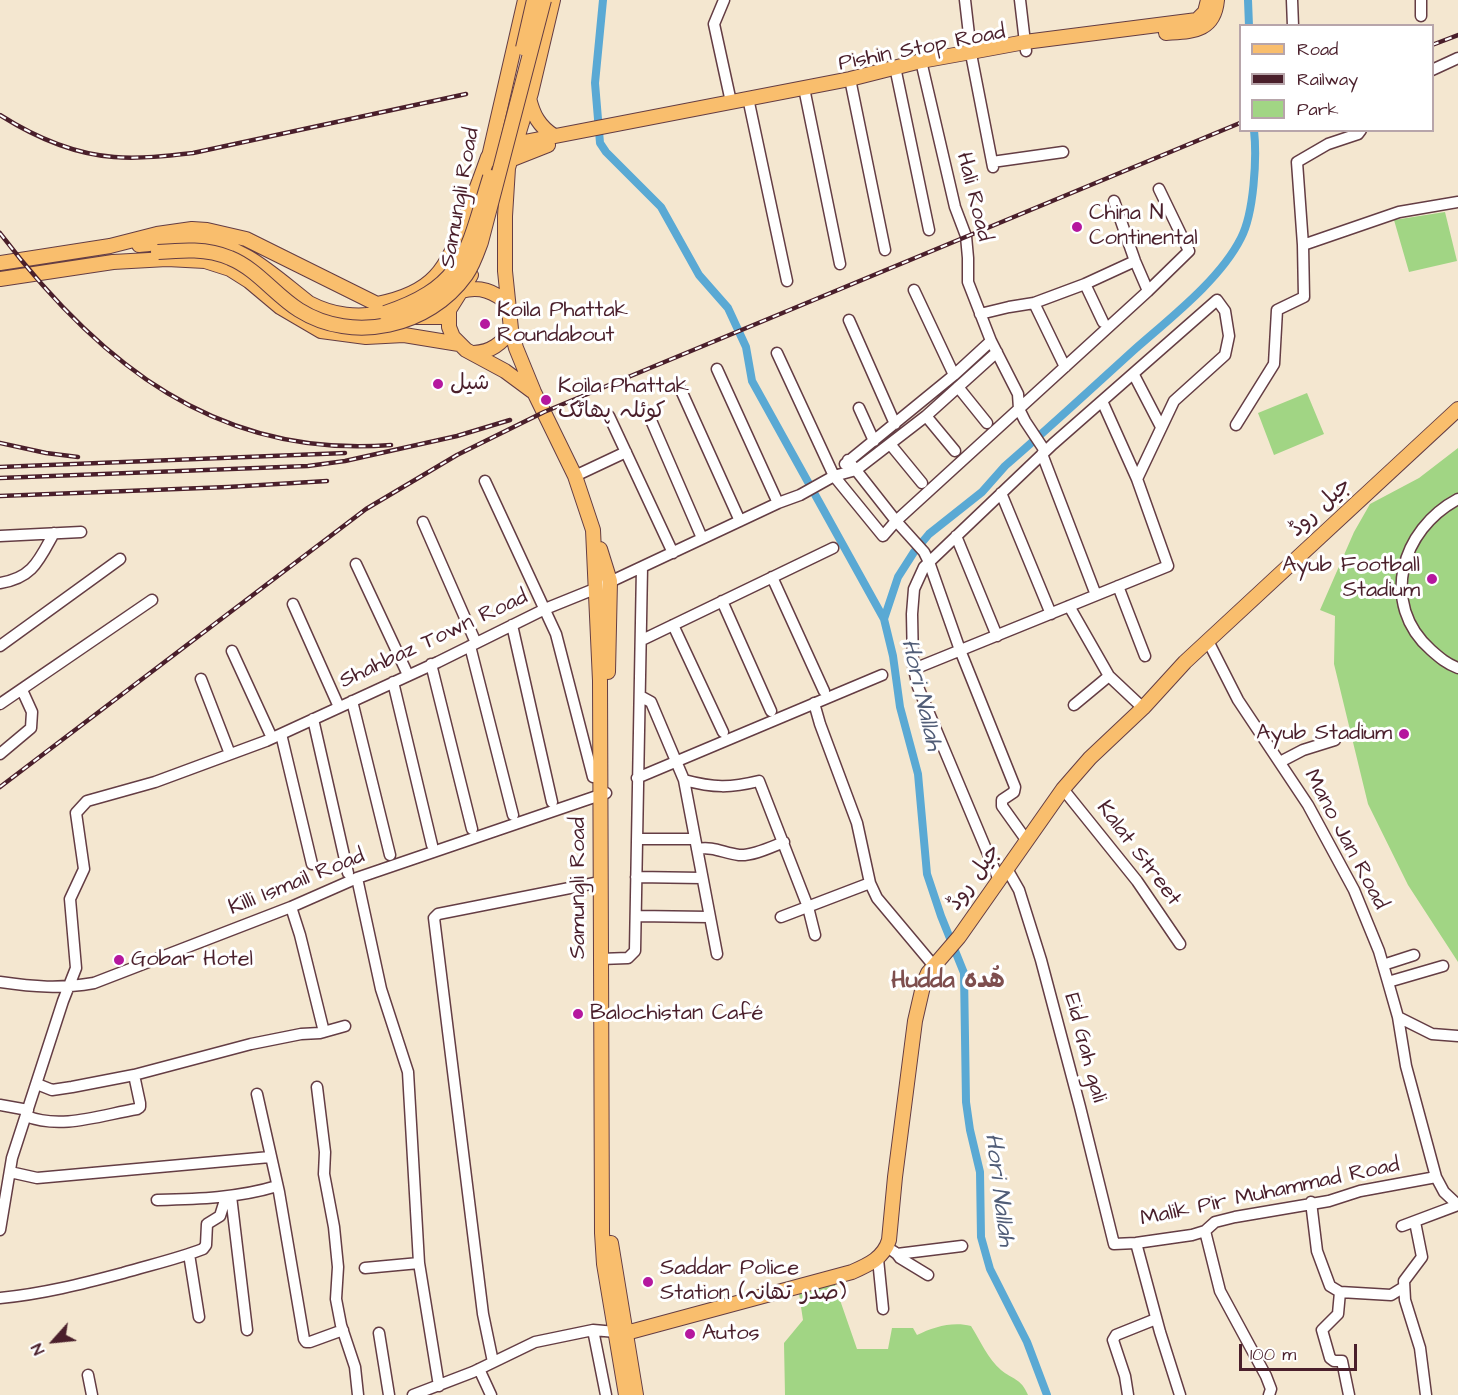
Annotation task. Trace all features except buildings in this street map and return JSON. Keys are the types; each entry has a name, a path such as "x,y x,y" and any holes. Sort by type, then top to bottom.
{"main road":[{"name":"Samungli Road","path":"448,317 452,303 469,280 477,257 488,157 525,0"},
{"path":"113,262 156,248 197,241 230,248 265,268 309,303 341,315 368,316 385,313 428,295 446,280 461,261 471,240 500,143 534,0"},
{"path":"110,246 200,251 232,259 259,277 298,310 328,324 376,328 403,321 432,306 455,287 465,275 481,242 544,0"},
{"name":"Samungli Road","path":"553,0 529,98 510,160 505,216 505,271 507,304 516,348 534,392 575,476 593,530 597,588 603,794 602,1233 604,1264 636,1395"},
{"name":"Pishin Stop Road","path":"617,127 851,82 921,64 1197,20 1205,12 1208,0"},
{"name":"Pishin Stop Road","path":"1026,47 1194,30 1208,23 1214,14 1217,0"},
{"path":"529,98 537,121 554,136"},
{"name":"Pishin Stop Road","path":"617,127 731,102 749,102"},
{"path":"377,304 414,294 441,272 453,252 488,157 514,144 597,128 617,127"},
{"path":"510,160 549,145 617,127"},
{"path":"0,263 110,246 157,234 192,229 220,231 246,239 396,313 413,318 448,317 449,327 459,344"},
{"path":"0,279 113,262 167,259 205,261 230,269 249,281 280,307 321,331 366,337 414,336 459,344 534,392"},
{"path":"462,291 486,290 494,293 507,304"},
{"path":"474,353 483,352 500,344 511,329"},
{"name":"جیل روڈ","path":"892,1251 915,1021 924,982 934,966 959,937 1063,789 1090,758 1143,708 1208,641 1458,409"},
{"path":"593,530 610,581 603,794"},
{"name":"Samungli Road","path":"603,794 600,882 604,959"},
{"path":"621,1333 852,1272 892,1251"},
{"name":"Samungli Road","path":"621,1333 626,1395"}],"street":[{"path":"724,0 714,24 731,102"},
{"path":"965,0 972,56 992,164 1063,152"},
{"path":"1020,0 1026,47"},
{"path":"1292,0 1293,24"},
{"path":"1420,0 1420,16"},
{"path":"1434,69 1458,58"},
{"name":"Hali Road","path":"921,64 955,207 966,236 968,282 991,341 1018,394 1019,409 1043,450 1096,595"},
{"path":"896,70 929,230"},
{"path":"851,82 885,250"},
{"path":"805,90 840,264"},
{"path":"749,102 787,281"},
{"path":"1236,425 1274,364 1277,310 1304,297 1297,162 1328,144 1360,132"},
{"path":"777,353 832,477 883,536 896,521 1189,251 1159,189"},
{"path":"1114,201 1148,291"},
{"path":"1303,245 1399,212 1458,202"},
{"path":"980,314 1009,306 1034,303 1085,284 1135,261"},
{"path":"1085,284 1103,322"},
{"path":"914,290 954,375"},
{"name":"Eid Gah gali","path":"1112,1242 1080,1107 1041,960 1019,890 1003,874 932,723 918,687 914,669 912,614 914,589 926,557 956,536 1043,450 1134,375 1217,300 1225,311 1229,336 1225,355 1174,401 1161,427"},
{"path":"1034,303 1065,367"},
{"path":"849,320 895,424"},
{"path":"832,477 848,460 954,375 991,341"},
{"path":"832,477 856,470 926,416 997,352"},
{"path":"717,369 778,503"},
{"path":"1134,375 1161,427 1137,479"},
{"path":"958,387 987,423"},
{"path":"680,388 740,521"},
{"path":"914,669 1168,566 1137,479 1102,401"},
{"path":"859,408 874,441"},
{"path":"647,411 702,538"},
{"path":"609,416 673,553"},
{"path":"926,416 955,452"},
{"path":"890,444 922,483"},
{"path":"575,476 626,452"},
{"path":"848,460 926,557 1015,788 1014,792 1002,800 1002,806 1027,841"},
{"name":"Shahbaz Town Road","path":"68,988 76,968 70,899 84,869 76,813 87,801 155,782 276,736 545,609 597,588 778,503 800,495 832,477"},
{"path":"485,482 556,634 593,777"},
{"path":"1001,493 1051,614"},
{"path":"1458,499 1445,506 1429,521 1413,543 1403,569 1400,594 1407,619 1422,641 1447,664 1458,668"},
{"path":"423,522 473,644 513,815"},
{"path":"0,536 81,532"},
{"path":"0,583 28,574 35,567 54,533"},
{"path":"956,536 997,636"},
{"path":"642,640 832,548"},
{"path":"0,646 120,560"},
{"path":"356,564 408,675"},
{"path":"604,959 628,958 635,951 642,567"},
{"path":"772,577 824,692"},
{"path":"1118,586 1145,656"},
{"path":"0,704 152,600"},
{"path":"722,601 771,711"},
{"path":"293,604 339,707"},
{"path":"1069,606 1108,676 1143,708"},
{"path":"512,625 552,802"},
{"path":"673,625 723,732"},
{"name":"Mano Jan Road","path":"1208,641 1238,700 1308,805 1354,890 1383,965 1398,1017 1406,1066 1436,1178 1444,1192 1458,1205"},
{"path":"232,651 276,736 312,864"},
{"path":"431,664 472,829"},
{"path":"637,778 882,675"},
{"path":"1074,705 1108,676"},
{"path":"201,680 230,754"},
{"path":"393,682 432,845"},
{"path":"0,754 31,728 32,712 22,690"},
{"path":"640,696 651,702 674,761 684,780 717,954"},
{"path":"352,701 390,855"},
{"path":"814,703 857,823 870,883 877,898 934,966"},
{"path":"313,719 381,989 408,1072 419,1263 439,1386"},
{"path":"1280,762 1303,750 1335,740"},
{"path":"684,780 708,787 736,786 759,780 808,907 815,935"},
{"name":"Kalat Street","path":"1063,789 1137,881 1180,944"},
{"name":"Killi Ismail Road","path":"0,982 40,988 68,988 94,983 144,966 291,907 352,876 603,794"},
{"path":"637,839 696,844 739,855 784,842"},
{"path":"636,877 702,878"},
{"path":"494,1362 483,1314 434,918 438,914 600,882"},
{"path":"781,917 870,883"},
{"path":"291,907 324,1032"},
{"path":"636,916 709,917"},
{"path":"1383,965 1414,955"},
{"path":"1388,982 1443,966"},
{"path":"0,1230 12,1158 68,988"},
{"path":"1398,1017 1432,1034 1458,1036"},
{"path":"37,1084 52,1090 134,1075 251,1044 324,1032 345,1026"},
{"path":"0,1105 48,1122 99,1118 140,1107 134,1075"},
{"path":"317,1087 325,1152 324,1174 334,1227 338,1267 336,1299 355,1367 358,1395"},
{"path":"257,1094 277,1186 304,1339 310,1342 343,1330"},
{"path":"10,1172 37,1178 270,1157"},
{"name":"Malik Pir Muhammad Road","path":"1112,1242 1116,1244 1136,1243 1192,1234 1205,1231 1215,1222 1329,1201 1360,1191 1436,1178"},
{"path":"157,1200 251,1194 277,1186"},
{"path":"0,1298 43,1292 173,1260 203,1249 206,1245 207,1224 220,1216 229,1196"},
{"path":"229,1196 246,1330"},
{"path":"1311,1203 1317,1251 1330,1286 1340,1292 1391,1295 1404,1287"},
{"path":"1402,1226 1458,1205"},
{"path":"1415,1222 1422,1257 1409,1271 1404,1287 1405,1300 1420,1348 1426,1395"},
{"path":"1205,1231 1220,1291 1272,1393"},
{"path":"1136,1243 1156,1319 1180,1395"},
{"path":"892,1251 962,1246"},
{"path":"892,1251 927,1275"},
{"path":"189,1254 199,1317"},
{"path":"878,1259 883,1310"},
{"path":"365,1268 419,1263"},
{"path":"1340,1292 1338,1314 1322,1330 1330,1358 1334,1361 1342,1360 1349,1395"},
{"path":"1128,1395 1125,1376 1113,1340 1116,1335 1156,1319"},
{"path":"592,1330 606,1395"},
{"path":"413,1395 479,1369 535,1342 592,1330 621,1333"},
{"path":"379,1333 389,1395"},
{"path":"479,1369 491,1395"},
{"path":"88,1375 92,1395"}],"green space":[{"path":"1445,212 1457,261 1409,272 1394,220"},
{"path":"1307,393 1324,434 1274,455 1258,413"},
{"name":"Ayub Stadium","path":"1458,448 1458,962 1408,885 1368,804 1334,664 1335,616 1320,610 1354,532 1370,504 1419,478"},
{"path":"832,1277 857,1349 888,1349 892,1328 913,1328 917,1335 943,1326 957,1324 971,1326 992,1360 1001,1370 1020,1382 1028,1395 785,1395 784,1343 803,1320 798,1287"}],"waterway":[{"path":"603,0 595,83 600,143 606,152 661,207 699,275 728,308 746,347 752,381 884,619"},
{"name":"Hori Nallah","path":"1248,0 1249,24"},
{"name":"Hori Nallah","path":"1047,1395 1027,1342 990,1269 981,1237 980,1172 966,1102 964,973 927,874 918,774 900,707 893,656 884,619 898,577 929,534 982,492 1005,466 1178,312 1207,284 1232,254 1241,238 1252,200 1255,170 1254,132"}],"railway":[{"path":"1434,44 1458,35"},
{"path":"0,115 54,143 84,152 124,158 193,153 466,94"},
{"path":"0,787 366,509 457,455 544,412 1239,123"},
{"path":"0,233 38,280 78,323 121,361 167,393 217,418 270,436 328,445 391,445"},
{"path":"0,478 308,466 345,461 457,436 510,420"},
{"path":"0,443 78,457"},
{"path":"0,467 345,453"},
{"path":"0,496 327,481"}],"place":[{"name":"China N Continental","path":"1077,227"},
{"name":"Koila Phattak Roundabout","path":"485,324"},
{"name":"شیل","path":"438,384"},
{"name":"Koila Phattak کوئلہ پھاٹک","path":"546,400"},
{"name":"Ayub Football Stadium","path":"1432,579"},
{"name":"Ayub Stadium","path":"1404,734"},
{"name":"Gobar Hotel","path":"119,960"},
{"name":"Balochistan Café","path":"578,1014"},
{"name":"Saddar Police Station (صدر تھانہ)","path":"648,1282"},
{"name":"Autos","path":"690,1334"}],"district":[{"name":"Hudda ھُدہ","path":"948,982"}]}
